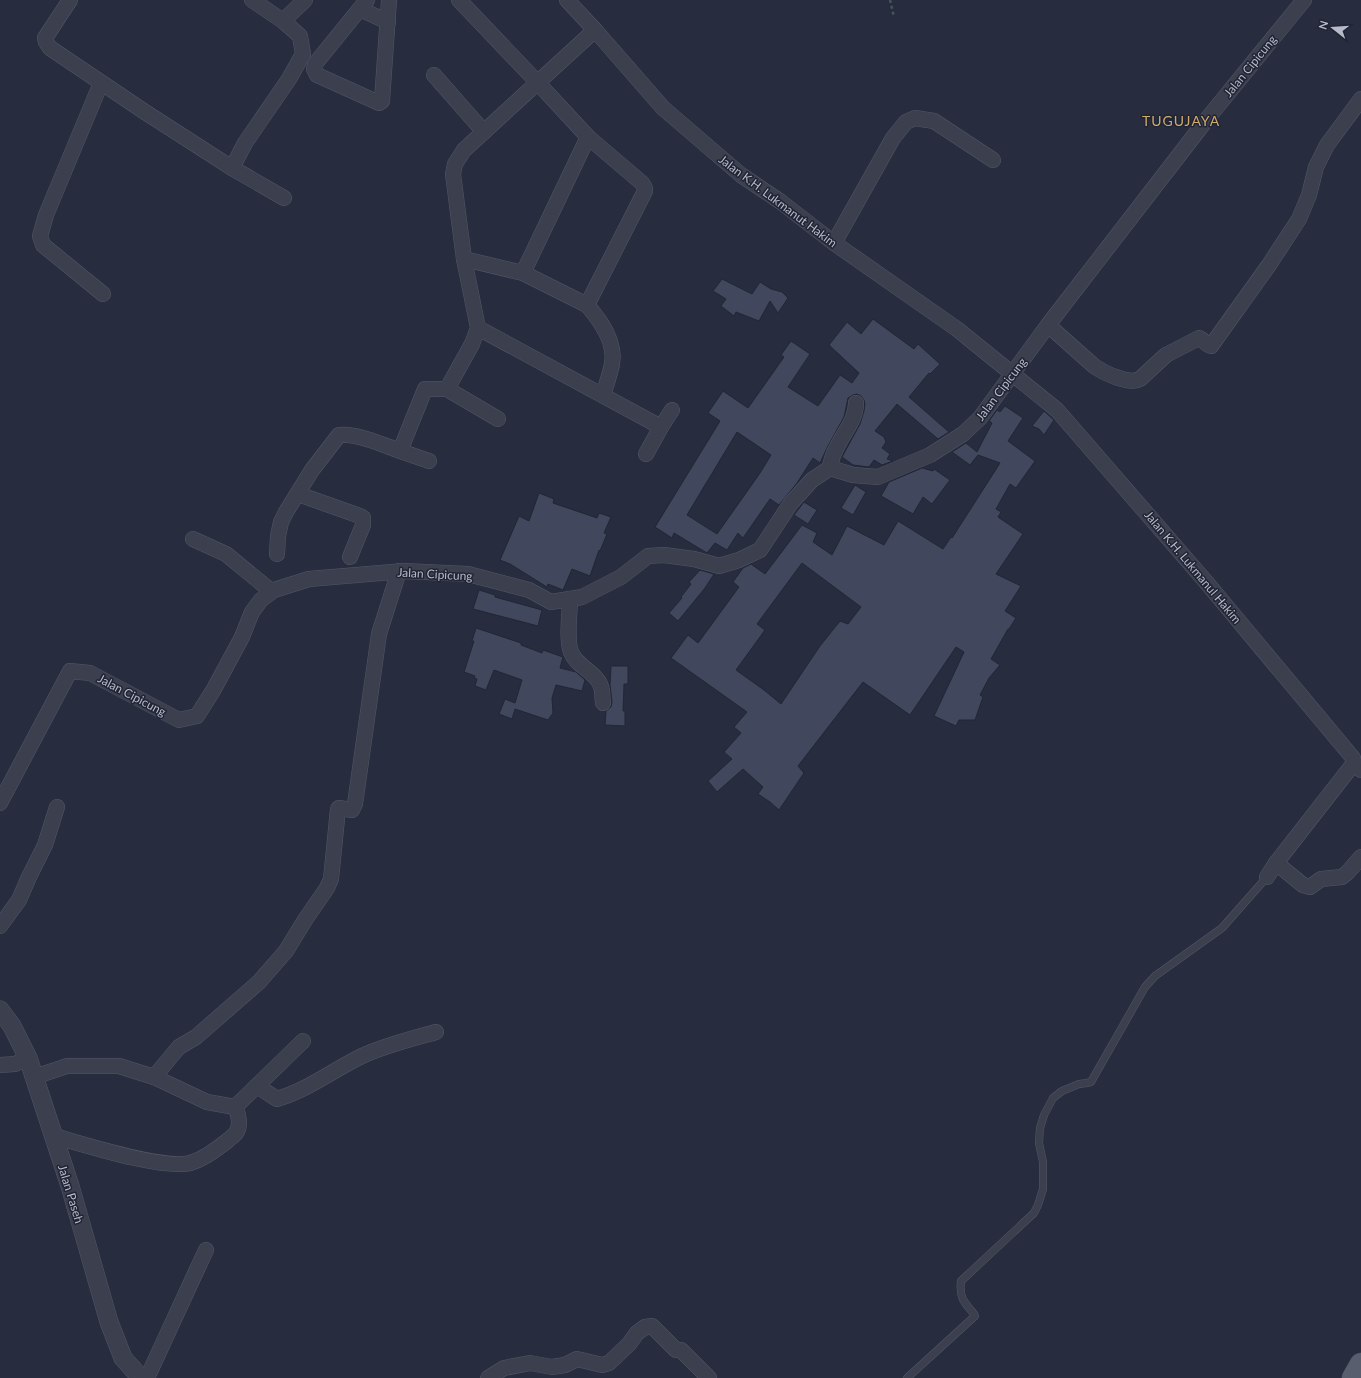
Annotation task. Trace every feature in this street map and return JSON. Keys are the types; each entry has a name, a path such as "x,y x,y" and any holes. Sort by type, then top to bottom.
{"main road":[{"path":"1353,1378 1361,1364"}],"street":[{"path":"70,0 45,38 50,48 232,168 284,198"},
{"path":"232,168 245,143 289,79 303,54 300,36 283,21 252,0"},
{"path":"283,21 305,0"},
{"path":"388,22 363,5 315,64 314,69 317,75 380,103 382,102 388,22 389,0"},
{"path":"459,0 588,137 642,183 645,188 645,191 587,305"},
{"name":"Jalan Cipicung","path":"0,803 70,671 90,673 179,720 196,716 214,689 239,644 252,612 261,600 278,589 309,579 400,571 468,574 529,590 551,602 570,599 582,596 621,577 648,556 664,555 719,566 739,560 760,550 791,503 812,480 830,468 853,474 878,477 930,455 963,434 980,418 1013,375 1048,325 1202,126 1304,0"},
{"name":"Jalan K.H. Lukmanut Hakim","path":"571,4 596,30 663,108 741,174 781,202 834,244 957,329 1013,375"},
{"path":"447,389 472,344 478,328 464,259 453,168 464,150 596,30"},
{"path":"434,75 484,132"},
{"path":"101,83 46,215 40,236 44,245 103,294"},
{"path":"1048,325 1098,368 1129,381 1136,382 1166,356 1199,338 1208,346 1211,346 1270,264 1299,218 1309,195 1316,167 1327,146 1361,99"},
{"path":"834,244 892,138 906,122 915,118 934,121 993,160"},
{"path":"523,273 588,137"},
{"path":"464,259 523,273 587,305 599,319 612,348 612,364 602,395"},
{"path":"478,328 661,427"},
{"name":"Jalan K.H. Lukmanul Hakim","path":"1013,375 1057,410 1207,583 1353,758 1357,766"},
{"path":"400,451 425,389 447,389 498,419"},
{"path":"830,468 835,451 852,420 856,410 856,403"},
{"path":"646,454 672,410"},
{"path":"277,554 278,536 281,522 312,470 339,435 346,434 356,436 429,461"},
{"path":"298,494 363,518 364,525 350,557"},
{"path":"193,539 226,554 278,589"},
{"path":"154,1077 179,1047 196,1037 259,982 286,951 327,888 331,879 338,809 352,810 354,807 379,634 400,571"},
{"path":"570,599 569,639 571,652 577,660 597,678 601,685 603,702"},
{"path":"1267,877 1276,863 1357,766"},
{"path":"0,926 19,900 45,845 57,807"},
{"path":"1276,863 1303,885 1310,887 1322,879 1342,877 1361,856"},
{"name":"Jalan Paseh","path":"0,1010 12,1026 28,1058 54,1136 109,1322 123,1358 141,1378"},
{"path":"257,1086 277,1099 292,1095 362,1056 397,1043 436,1032"},
{"path":"235,1107 303,1041"},
{"path":"0,1065 15,1064 28,1058"},
{"path":"34,1077 67,1066 119,1066 154,1077 207,1102 235,1107"},
{"path":"54,1136 147,1161 165,1164 192,1163 236,1134 239,1122 238,1113 235,1107"},
{"path":"147,1378 206,1250"},
{"path":"488,1378 504,1368 530,1363 552,1367 565,1365 577,1359 602,1365 609,1363 645,1327 652,1326 676,1350 681,1350 709,1378"}],"lane":[{"path":"907,1378 975,1316 962,1298 960,1291 961,1281 1034,1213 1043,1189 1043,1162 1039,1143 1040,1128 1044,1116 1054,1098 1071,1086 1091,1082 1145,987 1155,976 1222,928 1267,877"}],"path":[{"path":"890,0 894,17"}],"building":[{"path":"722,279 752,294 760,282 771,289 782,292 788,298 778,313 770,301 759,321 736,312 734,316 721,306 726,299 713,291"},
{"path":"873,319 914,349 918,344 940,364 930,374 929,373 909,397 949,432 938,439 897,404 875,431 884,437 886,442 882,448 890,454 887,459 893,461 882,465 874,460 869,467 853,465 842,457 860,424 865,404 861,396 857,394 853,395 848,398 844,417 820,463 813,458 797,483 779,505 770,499 743,538 738,533 727,550 715,543 707,553 674,533 672,538 655,527 720,421 708,413 723,391 748,408 784,357 781,355 791,341 810,354 788,387 818,406 840,375 852,383 859,373 829,345 847,322 861,334","holes":["737,432 771,455 717,534 687,515"]},
{"path":"1005,406 1023,418 1008,441 1035,461 1016,488 1010,484 996,509 1001,512 998,517 1023,534 996,574 1021,586 1005,611 1016,618 991,659 1000,665 989,678 980,695 983,697 975,720 959,720 956,726 934,716 964,652 956,647 910,715 863,682 798,766 804,773 779,810 758,794 763,787 743,769 717,792 708,781 732,759 724,752 741,733 734,727 747,712 671,658 688,635 698,643 739,587 733,582 743,568 751,564 765,574 802,525 817,533 813,542 832,555 847,526 884,545 898,521 943,549 951,537 952,538 1000,463 978,455 970,465 952,452 966,443 977,452 992,423 989,421 997,410 1000,412","holes":["802,563 861,607 848,624 840,621 820,646 781,704 736,670 765,630 757,624"]},
{"path":"1044,411 1054,420 1044,435 1039,429 1032,426"},
{"path":"922,468 933,471 934,469 950,480 932,504 923,497 913,514 881,496 889,482"},
{"path":"855,485 866,492 853,515 841,508"},
{"path":"539,493 554,499 553,503 597,518 599,513 611,517 604,533 607,534 600,551 599,550 590,576 572,569 563,590 548,584 547,587 510,564 500,560 519,516 529,521"},
{"path":"804,502 817,510 808,524 794,515"},
{"path":"700,570 714,574 705,588 678,621 669,613 682,598 681,597 691,584 689,582"},
{"path":"479,590 495,595 495,597 542,610 538,626 473,609"},
{"path":"476,628 521,643 521,645 542,653 543,650 563,657 560,668 576,672 585,680 582,691 556,685 552,698 553,713 548,720 515,709 512,719 499,714 505,699 515,703 522,680 494,670 486,690 475,686 477,679 474,678 475,676 464,672 474,641 472,641"},
{"path":"611,666 628,666 628,684 624,684 623,711 625,711 625,726 605,725 606,711 611,707 612,702 610,685"}],"district":[{"name":"TUGUJAYA","path":"1181,120"}]}
